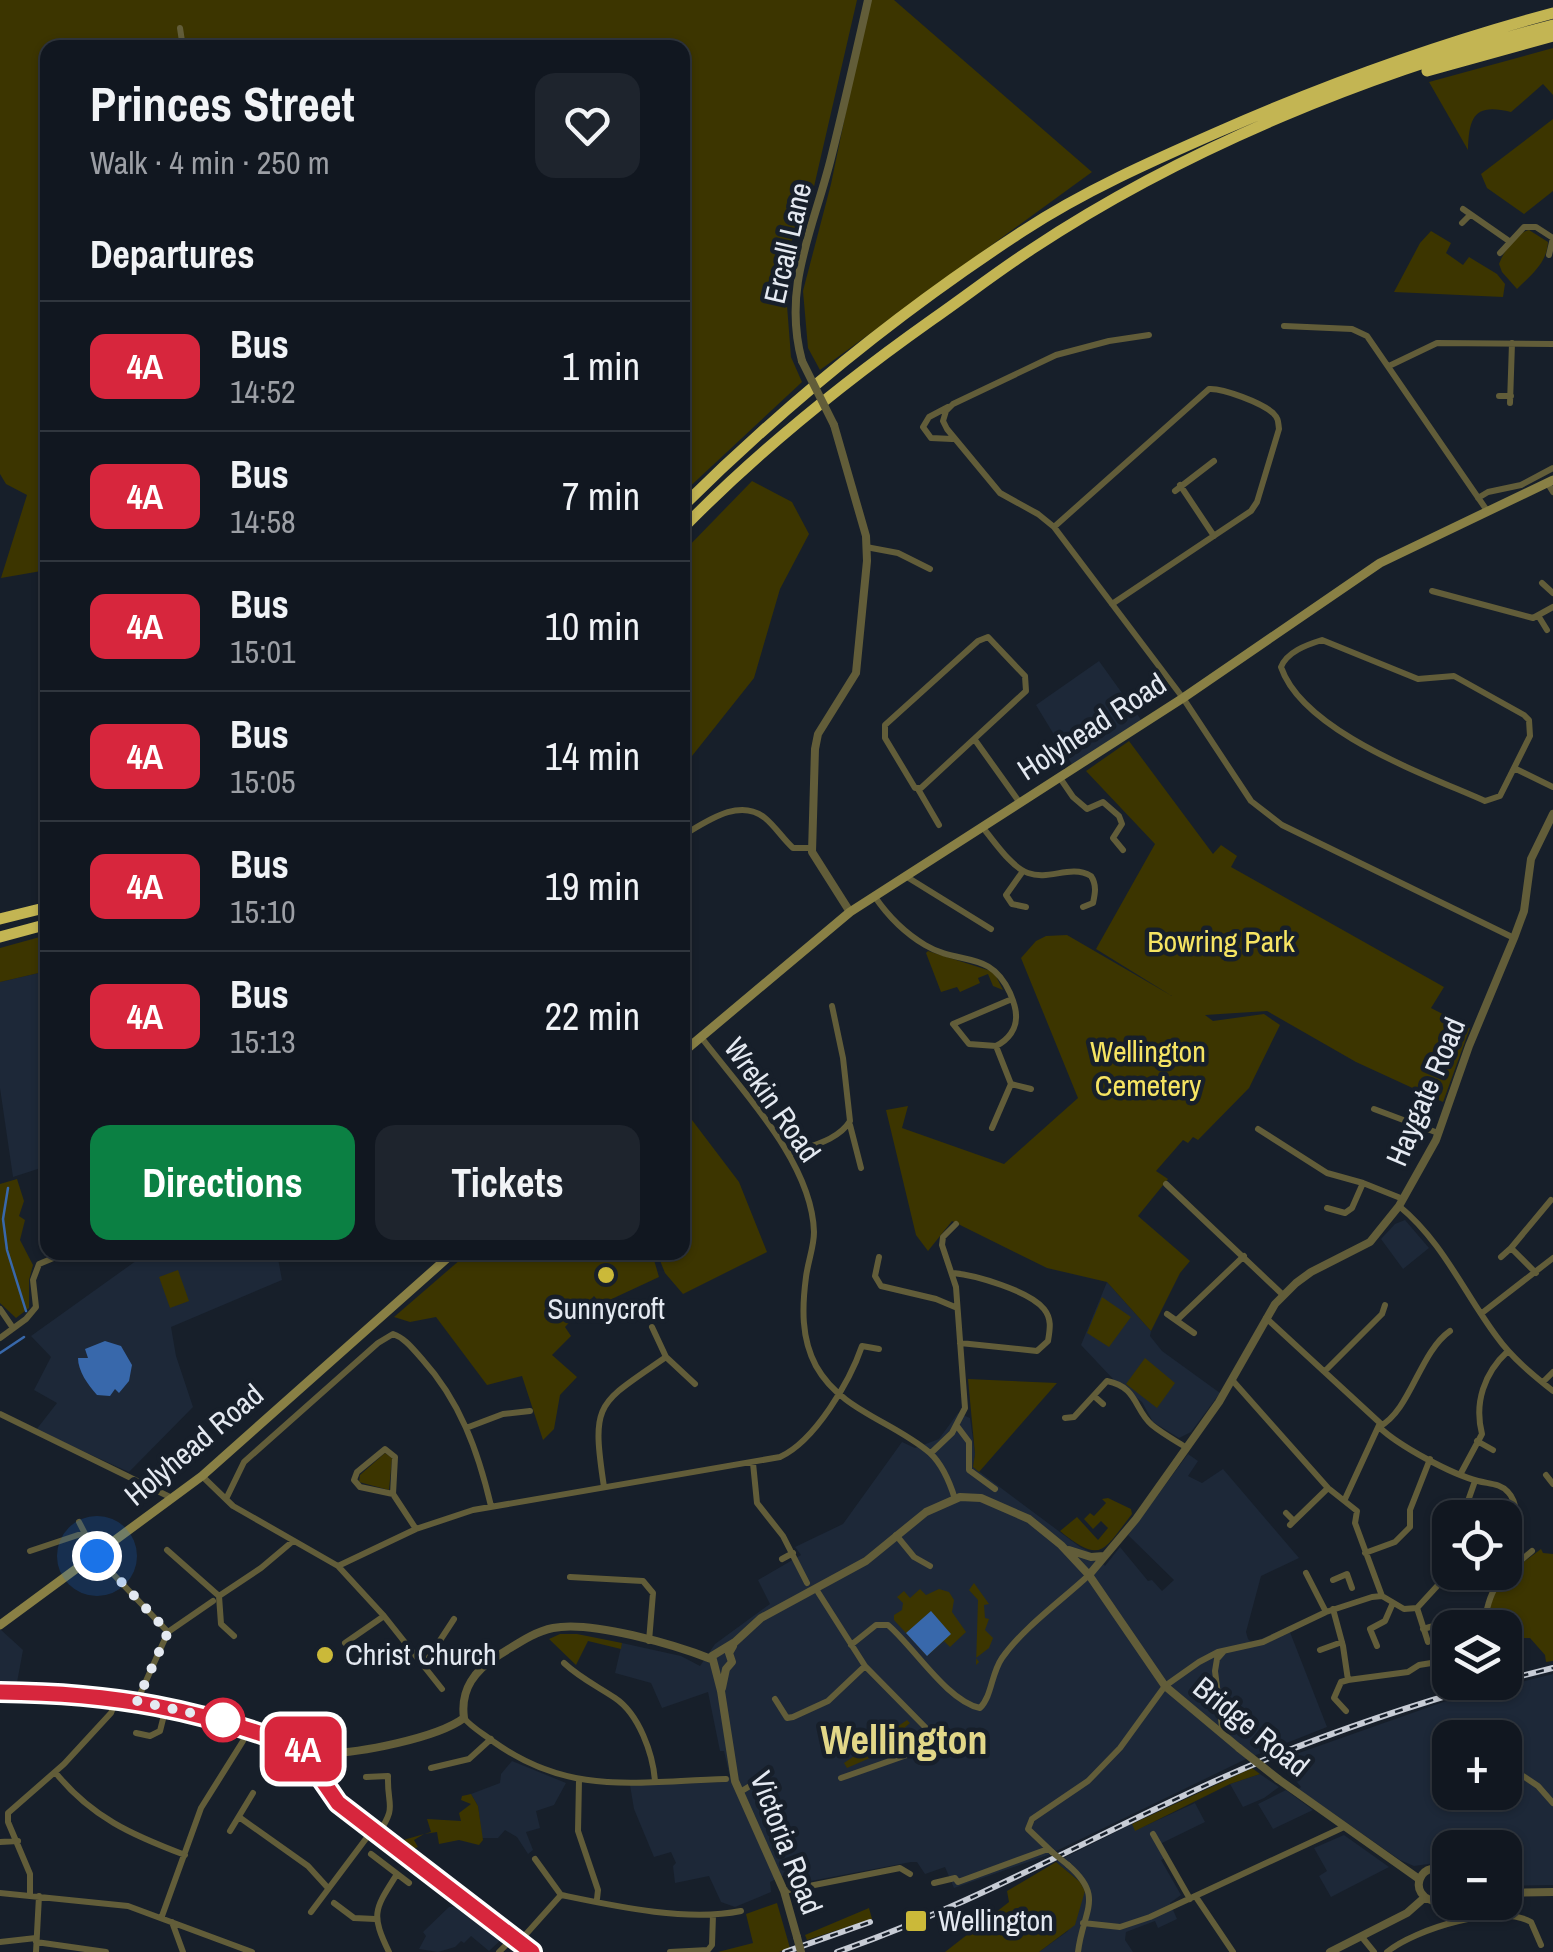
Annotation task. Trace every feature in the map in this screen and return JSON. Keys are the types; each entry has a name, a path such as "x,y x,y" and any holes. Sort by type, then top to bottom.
{"highway":[{"path":"690,500 862,345 1024,230 1142,165 1270,110 1367,71 1553,10"},
{"path":"690,522 783,435 871,363 1033,248 1150,180 1346,92 1459,52 1553,25"},
{"path":"1346,92 1553,36"},
{"path":"0,920 40,909"},
{"path":"0,937 40,926"}],"main road":[{"name":"Holyhead Road","path":"690,1046 850,912 1183,698 1380,563 1551,486"},
{"name":"Holyhead Road","path":"0,1625 202,1476 445,1260"}],"street":[{"name":"Ercall Lane","path":"812,848 814,750 818,734 856,673 866,548 849,471 834,425 802,361 793,324 796,279 830,161 868,0"},
{"path":"180,28 182,40"},
{"path":"1463,208 1509,241"},
{"path":"1462,223 1470,216"},
{"path":"1500,253 1528,226 1553,238 1550,255"},
{"path":"1284,326 1352,329 1367,336 1489,513"},
{"path":"952,439 931,438 924,428 930,417 1056,355 1149,334"},
{"path":"1389,366 1437,343 1553,344"},
{"path":"1499,396 1511,400 1512,343"},
{"path":"1054,527 1204,392 1216,388 1277,418 1278,429 1251,511 1112,604"},
{"path":"949,407 943,420 952,439 1000,493 1054,527 1183,698 1235,779 1264,813 1282,826 1514,938"},
{"path":"1214,461 1177,488 1214,536"},
{"path":"1478,498 1521,485 1553,468"},
{"path":"866,548 898,553 930,569"},
{"path":"1542,583 1553,594"},
{"path":"1432,591 1540,617 1547,630"},
{"path":"1540,617 1553,607"},
{"path":"918,789 1024,694 1025,676 988,637 978,641 885,725 885,738 939,825"},
{"path":"1330,641 1418,679 1454,676 1530,720 1530,736 1514,768 1500,796 1485,801 1352,740 1298,694 1280,667 1284,659 1307,644 1330,641"},
{"path":"974,739 1020,804"},
{"path":"1514,768 1553,787"},
{"path":"1060,778 1073,798 1087,809 1102,802 1119,816 1122,824 1113,838 1124,850"},
{"path":"690,832 725,813 744,809 765,818 793,848 812,848 850,912"},
{"name":"Haygate Road","path":"1089,1575 1187,1448 1233,1381 1266,1318 1283,1295 1311,1272 1370,1242 1401,1203 1438,1133 1524,911 1531,859 1553,814"},
{"path":"983,828 1023,871 1086,873 1096,886 1092,903 1083,907"},
{"path":"1023,871 1006,895 1012,904 1026,907"},
{"path":"907,876 991,929"},
{"path":"874,896 896,923 925,945 996,970 1012,999 1017,1012 1016,1025 996,1046 969,1044 954,1024 1012,999"},
{"path":"832,1006 848,1090 850,1124 861,1168"},
{"name":"Wrekin Road","path":"701,1037 788,1154 808,1193 814,1231 806,1275 804,1332 816,1366 840,1396 931,1454"},
{"path":"992,1128 1011,1084 996,1046"},
{"path":"1011,1084 1032,1089"},
{"path":"1374,1109 1438,1133"},
{"path":"788,1154 832,1138 850,1124"},
{"path":"1265,1129 1327,1173 1363,1183 1401,1203 1433,1241 1508,1351 1553,1391"},
{"path":"1326,1208 1345,1213 1352,1208 1363,1183"},
{"path":"1166,1184 1283,1295"},
{"path":"1502,1257 1552,1201 1544,1192"},
{"path":"954,1499 931,1454 957,1426 966,1396 953,1272 942,1246 943,1238 956,1224"},
{"path":"1511,1248 1536,1274"},
{"path":"1176,1320 1244,1256"},
{"path":"879,1257 874,1276 881,1286 956,1307"},
{"path":"1482,1314 1553,1258"},
{"path":"0,1338 36,1307 33,1280 40,1264 49,1260"},
{"path":"953,1272 971,1274 1032,1299 1042,1306 1050,1320 1048,1341 1037,1350 960,1342"},
{"path":"1326,1370 1382,1314 1386,1305"},
{"path":"0,1309 14,1328"},
{"path":"1167,1314 1194,1333"},
{"path":"1266,1318 1326,1370 1393,1440 1475,1481 1506,1489 1514,1500"},
{"path":"652,1328 666,1358 695,1384"},
{"path":"365,1331 378,1343"},
{"path":"1345,1499 1380,1425 1394,1412 1436,1344 1450,1331"},
{"name":"Holyhead Road","path":"226,1499 244,1462 392,1334 401,1338 441,1380 466,1428"},
{"path":"338,1566 416,1528 491,1506 753,1463 791,1451 840,1396 862,1346 879,1349"},
{"path":"1461,1473 1482,1434 1477,1413 1487,1375 1508,1351"},
{"path":"604,1486 596,1435 600,1412 623,1387 666,1358"},
{"path":"1542,1382 1553,1372"},
{"path":"1233,1381 1328,1488 1357,1511 1354,1517 1364,1552 1382,1596 1404,1609 1416,1608 1433,1590"},
{"path":"1066,1418 1074,1417 1107,1382 1114,1382 1137,1400 1151,1425 1187,1448"},
{"path":"1094,1396 1103,1404"},
{"path":"491,1506 466,1428 503,1414 530,1411"},
{"path":"0,1414 173,1498"},
{"path":"957,1426 969,1442 970,1470 995,1489"},
{"path":"1477,1441 1493,1450"},
{"path":"393,1494 360,1487 354,1480 385,1449 395,1457 393,1494 416,1528"},
{"path":"1364,1552 1395,1542 1410,1527 1410,1510 1430,1460"},
{"path":"753,1463 757,1503 793,1553 807,1582"},
{"path":"1546,1475 1553,1484"},
{"path":"202,1476 226,1499 338,1566 442,1689"},
{"path":"1468,1500 1475,1481"},
{"path":"1286,1513 1292,1523 1328,1488"},
{"path":"464,1718 464,1696 476,1673 484,1664 538,1632 568,1626 712,1656 727,1651 761,1618 866,1561 926,1512 954,1499 981,1498 1010,1508 1061,1545 1089,1575 1006,1653 994,1672 982,1707 972,1707 952,1691 888,1625 875,1626 851,1646"},
{"path":"79,1522 97,1556 168,1632"},
{"path":"30,1551 84,1533"},
{"path":"896,1536 914,1557 930,1566"},
{"path":"137,1701 168,1632 275,1558 293,1541"},
{"path":"1061,1545 1081,1556 1104,1556"},
{"path":"167,1550 216,1598 221,1624 234,1636"},
{"path":"1522,1560 1532,1551"},
{"path":"782,1558 793,1553"},
{"path":"1306,1573 1307,1587 1329,1610 1343,1644 1348,1680"},
{"path":"1333,1580 1347,1574 1355,1596"},
{"name":"Bridge Road","path":"1089,1575 1166,1686 1278,1779 1419,1880"},
{"path":"570,1577 644,1580 653,1593 649,1640"},
{"path":"816,1589 865,1666 929,1731 924,1749 841,1778"},
{"path":"1485,1610 1486,1598 1494,1590"},
{"path":"1078,1952 1090,1890 1028,1829 1032,1819 1096,1774 1166,1686 1199,1662 1225,1650 1253,1645 1355,1596 1382,1596"},
{"path":"1377,1646 1370,1629 1385,1621 1392,1604"},
{"path":"1416,1608 1428,1642"},
{"path":"345,1643 384,1616"},
{"path":"424,1665 454,1619"},
{"path":"1424,1629 1432,1627"},
{"path":"1320,1650 1343,1644"},
{"path":"1223,1735 1215,1671 1217,1659 1225,1650"},
{"name":"Victoria Road","path":"722,1669 732,1662 727,1651"},
{"name":"Victoria Road","path":"712,1656 722,1669 728,1744 740,1792 784,1891 801,1952"},
{"path":"564,1662 581,1679 617,1699 626,1709 654,1762 655,1781"},
{"path":"1199,1662 1215,1671"},
{"path":"1346,1711 1330,1696 1341,1682 1408,1672 1432,1663"},
{"path":"776,1699 787,1718 793,1718 828,1702 865,1666"},
{"path":"0,1692 72,1693 137,1701 227,1720 306,1750 326,1753 408,1740 464,1718"},
{"path":"36,1952 31,1879 8,1813 111,1713 117,1698"},
{"path":"136,1733 150,1736 160,1731 166,1707"},
{"path":"464,1718 522,1761 579,1780 618,1784 726,1779"},
{"path":"431,1768 469,1759 491,1739"},
{"path":"162,1916 202,1808 244,1740"},
{"path":"306,1750 329,1792 374,1834 532,1952"},
{"path":"54,1772 93,1811 130,1832 184,1854"},
{"path":"1522,1775 1553,1803"},
{"path":"310,1912 393,1806 388,1776 366,1777"},
{"path":"579,1780 578,1831 598,1890 597,1899"},
{"path":"740,1792 760,1780"},
{"path":"230,1831 253,1794"},
{"path":"238,1817 308,1866 328,1888"},
{"path":"1082,1923 1120,1927 1193,1898 1344,1827"},
{"path":"1153,1834 1233,1952"},
{"path":"0,1842 18,1841"},
{"path":"934,1883 955,1878 958,1882 1050,1851"},
{"path":"371,1854 409,1883"},
{"path":"535,1859 561,1895 593,1902 597,1899"},
{"path":"784,1891 900,1868 910,1874"},
{"path":"1432,1868 1419,1880 1424,1898 1432,1900"},
{"path":"389,1952 375,1919 377,1905 397,1874"},
{"path":"1522,1893 1553,1892"},
{"path":"0,1893 120,1904 162,1916 252,1952"},
{"path":"499,1952 561,1895"},
{"path":"1330,1952 1407,1913 1424,1898"},
{"path":"597,1899 604,1904 653,1911 713,1914 741,1910"},
{"path":"334,1903 354,1918 375,1919"},
{"path":"670,1952 708,1950 712,1946 713,1914"},
{"path":"1387,1952 1401,1940 1432,1927 1510,1916 1531,1922 1541,1945"},
{"path":"172,1921 183,1952"},
{"path":"1361,1935 1374,1952"},
{"path":"0,1942 36,1940 106,1952"}],"shaded area":[{"path":"1099,661 1142,721 1073,766 1036,705"},
{"path":"40,973 40,1168 13,1177 0,1088 0,982"},
{"path":"1405,1220 1429,1248 1403,1269 1381,1239 1395,1224"},
{"path":"137,1260 278,1260 282,1280 171,1327 193,1407 129,1472 36,1430 57,1403 34,1390 51,1357 31,1336"},
{"path":"1107,1282 1151,1331 1150,1336 1162,1351 1220,1393 1191,1432 1179,1438 1153,1422 1142,1402 1114,1380 1081,1345"},
{"path":"958,1413 970,1418 973,1467 1105,1566 1120,1547 1148,1581 1152,1580 1162,1591 1174,1580 1128,1535 1188,1454 1198,1461 1188,1476 1202,1483 1223,1469 1299,1558 1261,1576 1246,1632 1248,1639 1252,1643 1288,1627 1327,1727 1246,1759 1048,1855 954,1888 945,1867 925,1874 917,1862 811,1881 792,1880 784,1875 770,1882 771,1892 735,1907 721,1902 709,1876 675,1883 676,1863 671,1852 654,1857 634,1809 630,1785 725,1782 730,1777 724,1751 720,1751 708,1692 662,1708 651,1683 615,1673 622,1643 681,1656 700,1666 715,1644 770,1604 758,1580 801,1555 795,1547 843,1524 902,1442 915,1448 939,1439"},
{"path":"0,1629 23,1650 16,1688 0,1688"},
{"path":"1553,1674 1553,1885 1522,1886 1522,1830 1432,1830 1432,1863 1414,1866 1400,1860 1298,1789 1301,1787 1279,1760 1449,1700 1522,1700 1522,1682"},
{"path":"512,1761 566,1783 554,1805 536,1811 540,1828 526,1832 533,1850 528,1854 517,1837 505,1830 498,1838 482,1838 478,1806 471,1794 500,1783 501,1774"},
{"path":"1260,1774 1279,1787 1243,1807 1230,1784"},
{"path":"1286,1790 1313,1810 1273,1829 1258,1804"},
{"path":"1195,1803 1205,1822 1162,1843 1169,1856 1161,1860 1181,1895 1170,1903 1177,1919 1158,1928 1155,1921 1126,1932 1125,1940 1133,1952 1039,1952 1068,1931 1080,1882 1056,1862 1132,1824 1136,1830"},
{"path":"1344,1835 1389,1867 1331,1897 1319,1876 1327,1871 1314,1848"},
{"path":"462,1906 503,1938 489,1951 471,1936 464,1943 438,1952 419,1949 426,1936 423,1932 449,1907"}],"green space":[{"path":"0,0 857,0 807,217 783,254 791,357 802,382 690,486 690,40 40,40 40,571 1,578 27,495 6,484 0,474"},
{"path":"869,0 894,0 1092,172 820,370 808,348 803,291 831,184"},
{"path":"1553,48 1553,95 1543,84 1511,112 1482,111 1470,128 1468,150 1429,82"},
{"path":"1553,119 1553,191 1524,214 1487,188 1481,174"},
{"path":"1529,230 1548,242 1547,249 1537,268 1517,289 1499,264 1507,248"},
{"path":"1431,231 1451,243 1446,253 1463,265 1469,257 1497,274 1505,284 1503,297 1394,292 1420,243"},
{"path":"752,481 792,502 809,534 780,589 754,678 690,757 690,545"},
{"path":"1129,741 1213,854 1221,845 1237,856 1231,867 1444,987 1431,1008 1470,1028 1443,1102 1356,1062 1267,1011 1205,1015 1213,1021 1264,1014 1280,1025 1249,1088 1198,1140 1183,1140 1156,1171 1168,1179 1138,1216 1190,1261 1151,1331 1107,1282 1047,1268 952,1221 928,1251 916,1235 886,1110 908,1106 902,1128 1004,1164 1078,1098 1021,958 1046,936 1067,935 1172,996 1096,949 1155,844 1086,771"},
{"path":"40,937 40,973 0,982 0,948"},
{"path":"928,951 994,972 1003,990 993,986 988,974 978,978 980,983 960,992 957,987 941,992"},
{"path":"690,1122 739,1182 767,1252 683,1294 665,1273 660,1260 690,1260"},
{"path":"17,1179 24,1201 19,1216 25,1220 20,1240 33,1265 29,1308 16,1318 0,1303 0,1184"},
{"path":"460,1260 654,1260 659,1277 601,1304 594,1296 565,1327 571,1336 552,1355 577,1377 560,1395 554,1429 543,1440 522,1376 487,1385 436,1317 410,1322 394,1317"},
{"path":"178,1270 189,1301 170,1308 159,1277"},
{"path":"1102,1297 1131,1317 1109,1347 1087,1333"},
{"path":"1145,1358 1175,1383 1157,1408 1126,1384"},
{"path":"968,1379 1057,1383 979,1472 973,1467"},
{"path":"385,1453 392,1458 389,1490 359,1482 360,1475"},
{"path":"1102,1499 1131,1509 1132,1514 1108,1545 1094,1550 1085,1548 1060,1531 1077,1517 1098,1540 1108,1528 1101,1521 1093,1529 1084,1519 1090,1513 1094,1516 1106,1503"},
{"path":"1541,1549 1553,1554 1553,1661 1546,1662 1545,1655 1530,1638 1522,1638 1522,1610 1490,1610 1498,1590 1522,1590 1522,1564"},
{"path":"974,1583 989,1604 984,1605 985,1618 989,1619 985,1630 993,1638 989,1648 976,1658 978,1600 969,1590"},
{"path":"920,1589 926,1595 939,1589 949,1592 954,1600 952,1612 966,1632 950,1647 944,1641 927,1656 894,1620 903,1603 897,1597 904,1591 910,1598"},
{"path":"560,1634 622,1643 621,1649 588,1641 576,1665 549,1639"},
{"path":"907,1720 910,1723 870,1758 847,1768 844,1763"},
{"path":"1252,1768 1260,1774 1230,1784 1135,1831 1132,1824"},
{"path":"471,1794 478,1806 483,1840 479,1845 459,1840 439,1844 437,1832 424,1834 431,1832 427,1819 461,1821 459,1813 471,1804 461,1800 462,1796"},
{"path":"424,1834 414,1840 418,1847 410,1850 400,1841"},
{"path":"1056,1862 1085,1891 1075,1925 1039,1952 945,1952 1009,1902 1007,1891"},
{"path":"777,1903 790,1948 779,1952 718,1952 753,1943 746,1914"},
{"path":"869,1908 872,1919 807,1940 805,1935"}],"water":[{"path":"105,1341 121,1346 132,1365 129,1381 119,1393 115,1389 110,1396 97,1395 82,1373 78,1358 88,1358 85,1349"},
{"path":"931,1611 951,1634 927,1656 906,1633"}],"waterway":[{"path":"8,1188 3,1219 7,1250 26,1311"},
{"path":"0,1353 24,1337"}],"railway":[{"path":"1522,1676 1553,1668"},
{"path":"837,1952 980,1893 1247,1767 1432,1700"},
{"path":"785,1952 870,1922"}],"bus line":[{"name":"4A","path":"0,1692 72,1693 124,1699 227,1720 306,1750 309,1761 338,1803 532,1952"}],"place":[{"name":"Sunnycroft","path":"606,1275"},
{"name":"Christ Church","path":"325,1655"},
{"name":"Wellington","path":"916,1921"}],"district":[{"name":"Wellington","path":"904,1740"}],"route":[{"path":"97,1556 168,1632 137,1701 223,1720"}],"park label":[{"name":"Bowring Park","path":"1221,942"},
{"name":"Wellington Cemetery","path":"1148,1069"}]}
